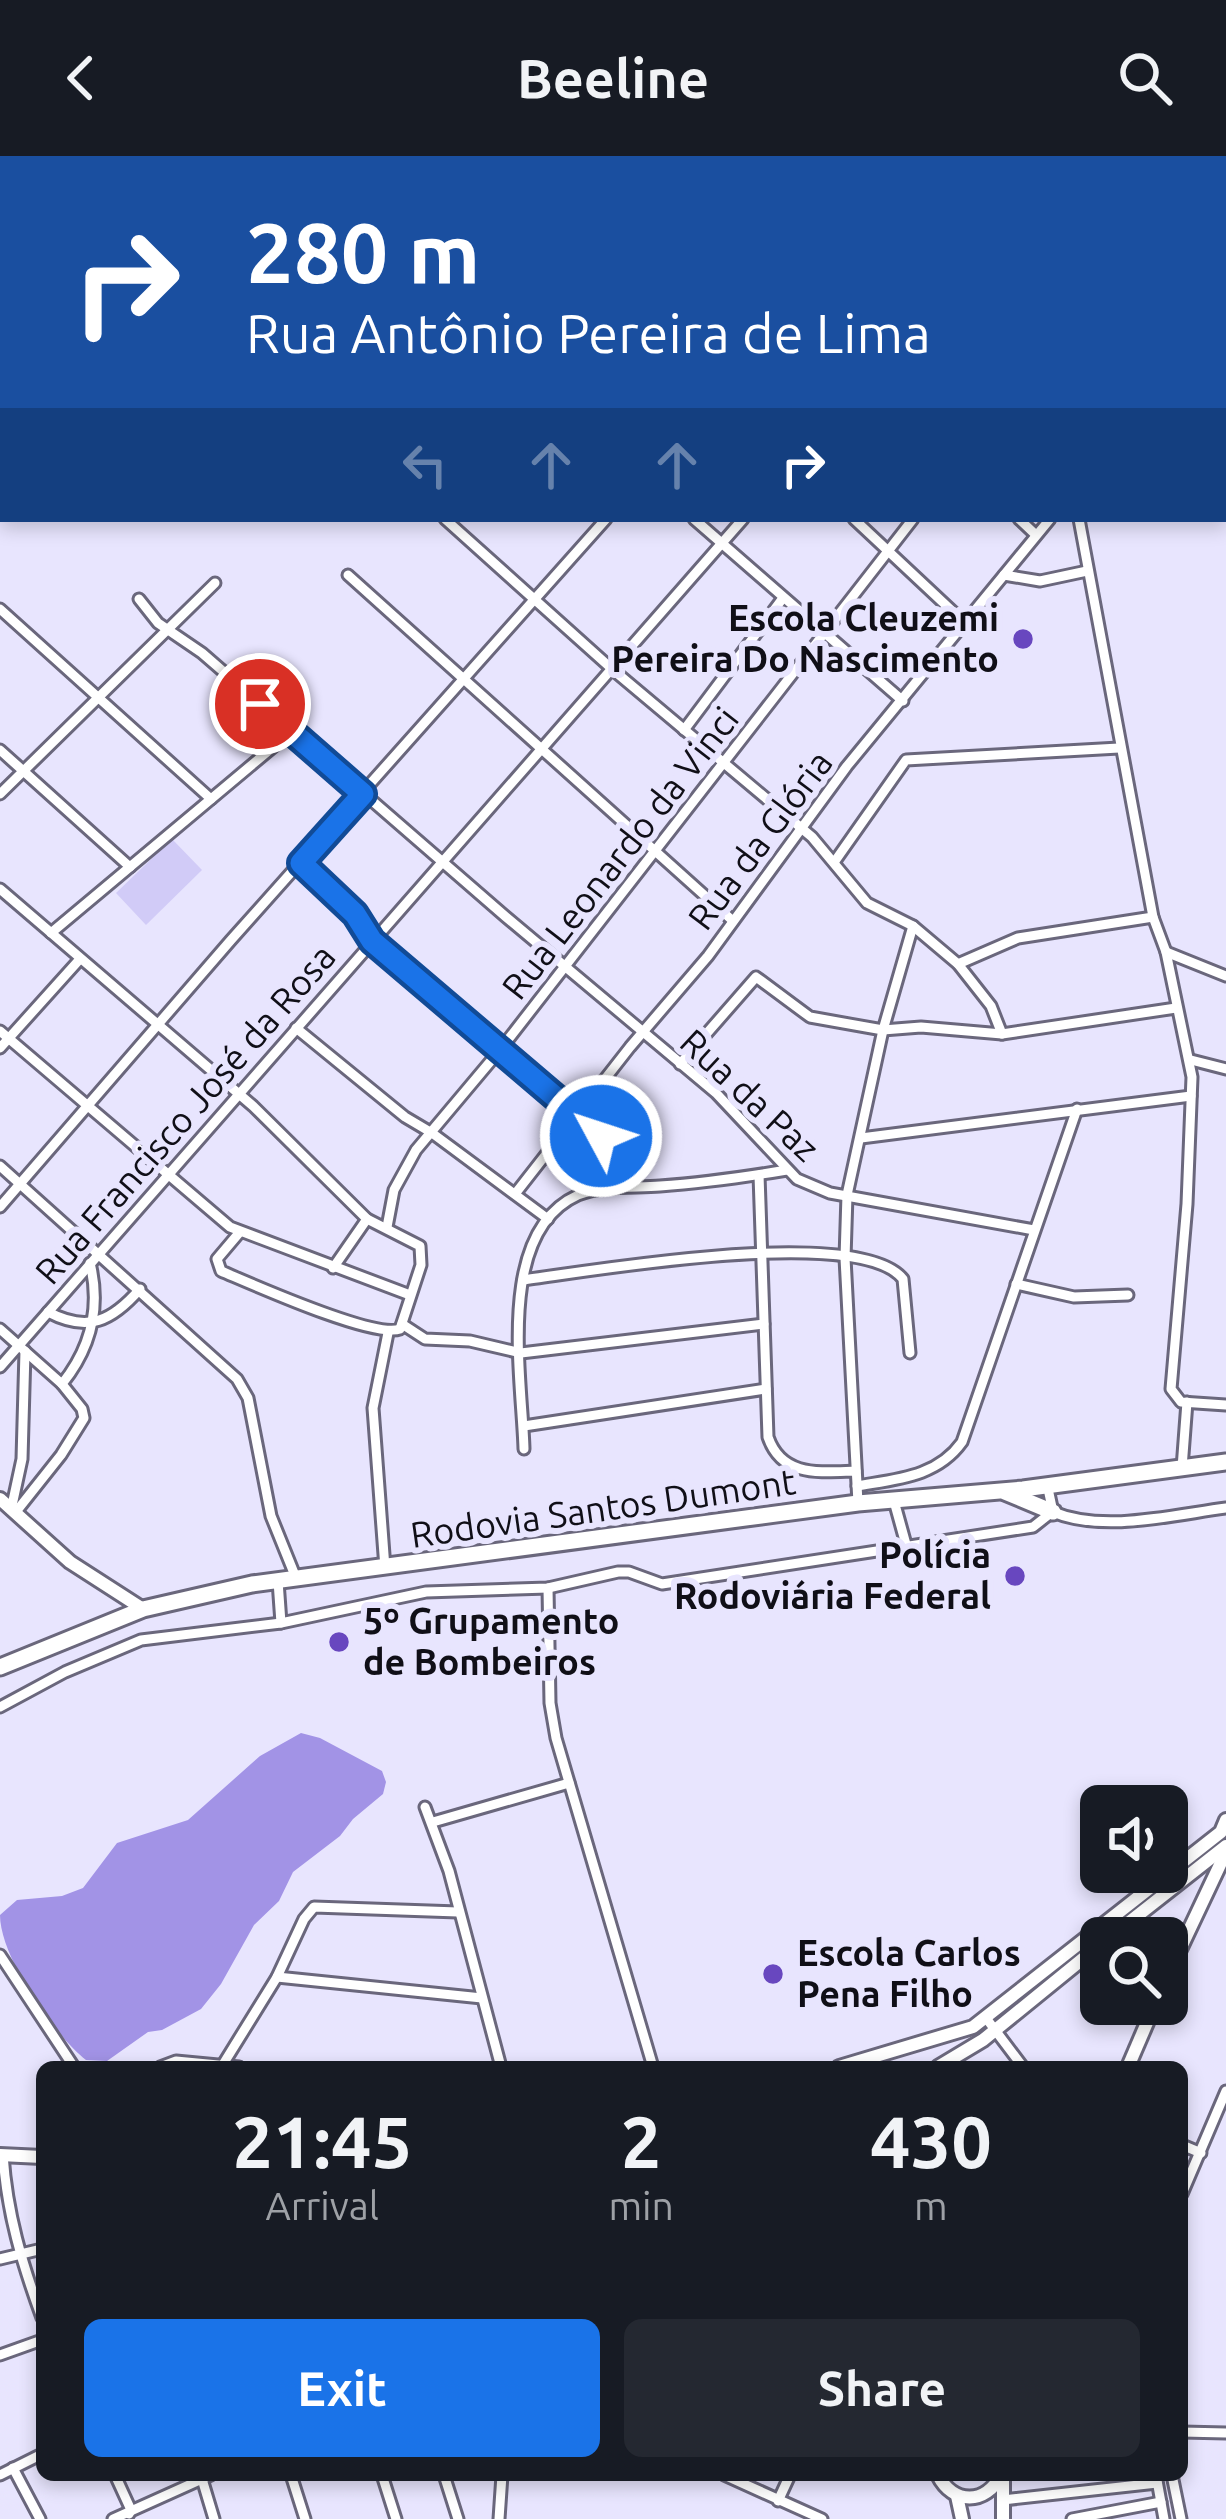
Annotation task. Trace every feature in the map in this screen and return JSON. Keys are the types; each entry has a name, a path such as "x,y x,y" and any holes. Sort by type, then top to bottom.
{"highway":[{"name":"Rodovia Santos Dumont","path":"0,1667 90,1628 219,1590 858,1495 894,1500 1226,1462"},
{"path":"1002,1490 1052,1512"}],"main road":[{"path":"0,1499 90,1577 143,1610"},
{"path":"950,2061 964,2054 990,2023 1221,1832 1226,1820"},
{"path":"1137,1917 1226,1849"},
{"path":"1188,1931 1226,1849"},
{"path":"1057,1970 1080,1956"},
{"path":"864,2061 990,2023"},
{"path":"1132,2061 1147,2025"},
{"path":"2,2155 36,2157"},
{"path":"942,2481 957,2496 979,2498 998,2481"},
{"path":"1002,2481 1003,2519"},
{"path":"957,2496 959,2518"}],"street":[{"path":"448,522 802,830 835,861 867,903 913,926 958,964 981,991 1002,1034"},
{"path":"0,1208 603,522"},
{"path":"697,522 903,701"},
{"name":"Rua Francisco José da Rosa","path":"0,1367 22,1348 90,1263 740,522"},
{"path":"857,522 966,624"},
{"name":"Rua Leonardo da Vinci","path":"387,1228 405,1164 500,1050 910,522"},
{"path":"1021,522 1036,535"},
{"name":"Rua da Glória","path":"515,1194 733,921 847,766 1047,522"},
{"path":"1079,522 1154,917 1191,1060 1187,1204 1171,1389 1177,1400 1226,1405"},
{"path":"1003,575 1040,581 1087,571"},
{"path":"348,575 733,921"},
{"path":"0,794 215,583"},
{"path":"684,730 783,598"},
{"name":"Rua da Paz","path":"139,599 167,631 192,644 680,1064 748,1124 788,1170 814,1189 1034,1230"},
{"path":"0,609 211,799"},
{"path":"51,933 291,732"},
{"path":"835,861 906,760 1119,748"},
{"path":"0,750 130,867"},
{"path":"301,863 355,914 372,941 601,1136"},
{"path":"0,889 238,1094 367,1219 414,1240 422,1250 398,1331 389,1333 221,1271 217,1259 239,1233"},
{"path":"958,964 1018,938 1154,917"},
{"path":"913,926 883,1030 848,1195 845,1258 858,1495 929,1471 953,1455 967,1431 1077,1109"},
{"path":"1166,952 1226,976"},
{"path":"0,1048 4,1035 80,959"},
{"path":"680,1064 756,976 810,1017 883,1030 921,1027 1002,1034 1176,1008"},
{"path":"296,1028 405,1117 548,1219"},
{"path":"4,1035 239,1233 410,1295"},
{"path":"1191,1060 1226,1069"},
{"path":"861,1138 1192,1096"},
{"path":"0,1166 220,1361 244,1390 271,1516 296,1578"},
{"path":"524,1449 519,1321 523,1280 527,1256 548,1219 582,1193 788,1170"},
{"path":"759,1175 768,1437 784,1462 802,1471 856,1472"},
{"path":"333,1268 367,1219"},
{"path":"523,1280 759,1251 845,1258 884,1267 903,1279 910,1353"},
{"path":"62,1384 82,1357 93,1322 90,1263"},
{"path":"1016,1284 1074,1297 1129,1295"},
{"path":"48,1312 93,1322 116,1316 140,1289"},
{"path":"402,1324 425,1339 470,1341 521,1353 764,1324"},
{"path":"0,1329 62,1384 83,1412 83,1421 13,1511"},
{"path":"386,1568 373,1408 389,1333"},
{"path":"13,1511 22,1459 22,1348"},
{"path":"524,1426 766,1389"},
{"path":"1182,1468 1186,1402"},
{"path":"1047,1484 1052,1512"},
{"path":"894,1500 907,1548"},
{"path":"1052,1512 1068,1519 1103,1522 1226,1508"},
{"path":"0,1707 106,1652 157,1636 281,1623 426,1592 548,1588 624,1571 662,1584 1034,1527 1052,1512"},
{"path":"278,1581 281,1623"},
{"path":"548,1588 550,1703 651,2061"},
{"path":"90,1628 106,1652"},
{"path":"433,1822 569,1783"},
{"path":"425,1807 499,2061"},
{"path":"225,2061 277,1978 304,1919 320,1905 458,1912"},
{"path":"0,1954 70,2061"},
{"path":"277,1978 482,1998"},
{"path":"990,2023 1018,2061"},
{"path":"1188,2181 1226,2091"},
{"path":"1188,2148 1201,2153"},
{"path":"2,2155 17,2252 36,2302"},
{"path":"0,2259 36,2250"},
{"path":"0,2355 36,2342"},
{"path":"1188,2432 1226,2433"},
{"path":"0,2474 36,2457"},
{"path":"14,2468 40,2519"},
{"path":"118,2481 129,2515"},
{"path":"113,2519 198,2481"},
{"path":"207,2481 214,2519"},
{"path":"293,2481 304,2519"},
{"path":"384,2481 396,2519"},
{"path":"447,2481 458,2519"},
{"path":"499,2519 502,2481"},
{"path":"736,2481 822,2519"},
{"path":"778,2501 787,2481"},
{"path":"1003,2500 1141,2481"},
{"path":"1156,2481 1164,2519"},
{"path":"1173,2481 1181,2519"},
{"path":"1072,2519 1161,2502"},
{"path":"25,2519 31,2505"},
{"path":"791,2507 794,2519"}],"shaded area":[{"path":"172,839 202,870 146,925 116,893"},
{"path":"301,1733 382,1771 383,1794 293,1872 279,1901 254,1925 201,2009 162,2030 148,2032 107,2061 86,2060 31,1994 9,1952 0,1915 17,1900 62,1896 83,1888 117,1843 188,1820 260,1756"}],"place":[{"name":"Escola Cleuzemi Pereira Do Nascimento","path":"1023,639"},
{"name":"Polícia Rodoviária Federal","path":"1015,1576"},
{"name":"5º Grupamento de Bombeiros","path":"339,1642"},
{"name":"Escola Carlos Pena Filho","path":"773,1974"}],"route":[{"path":"260,704 363,794 301,863 346,903 372,941 601,1136"}]}
